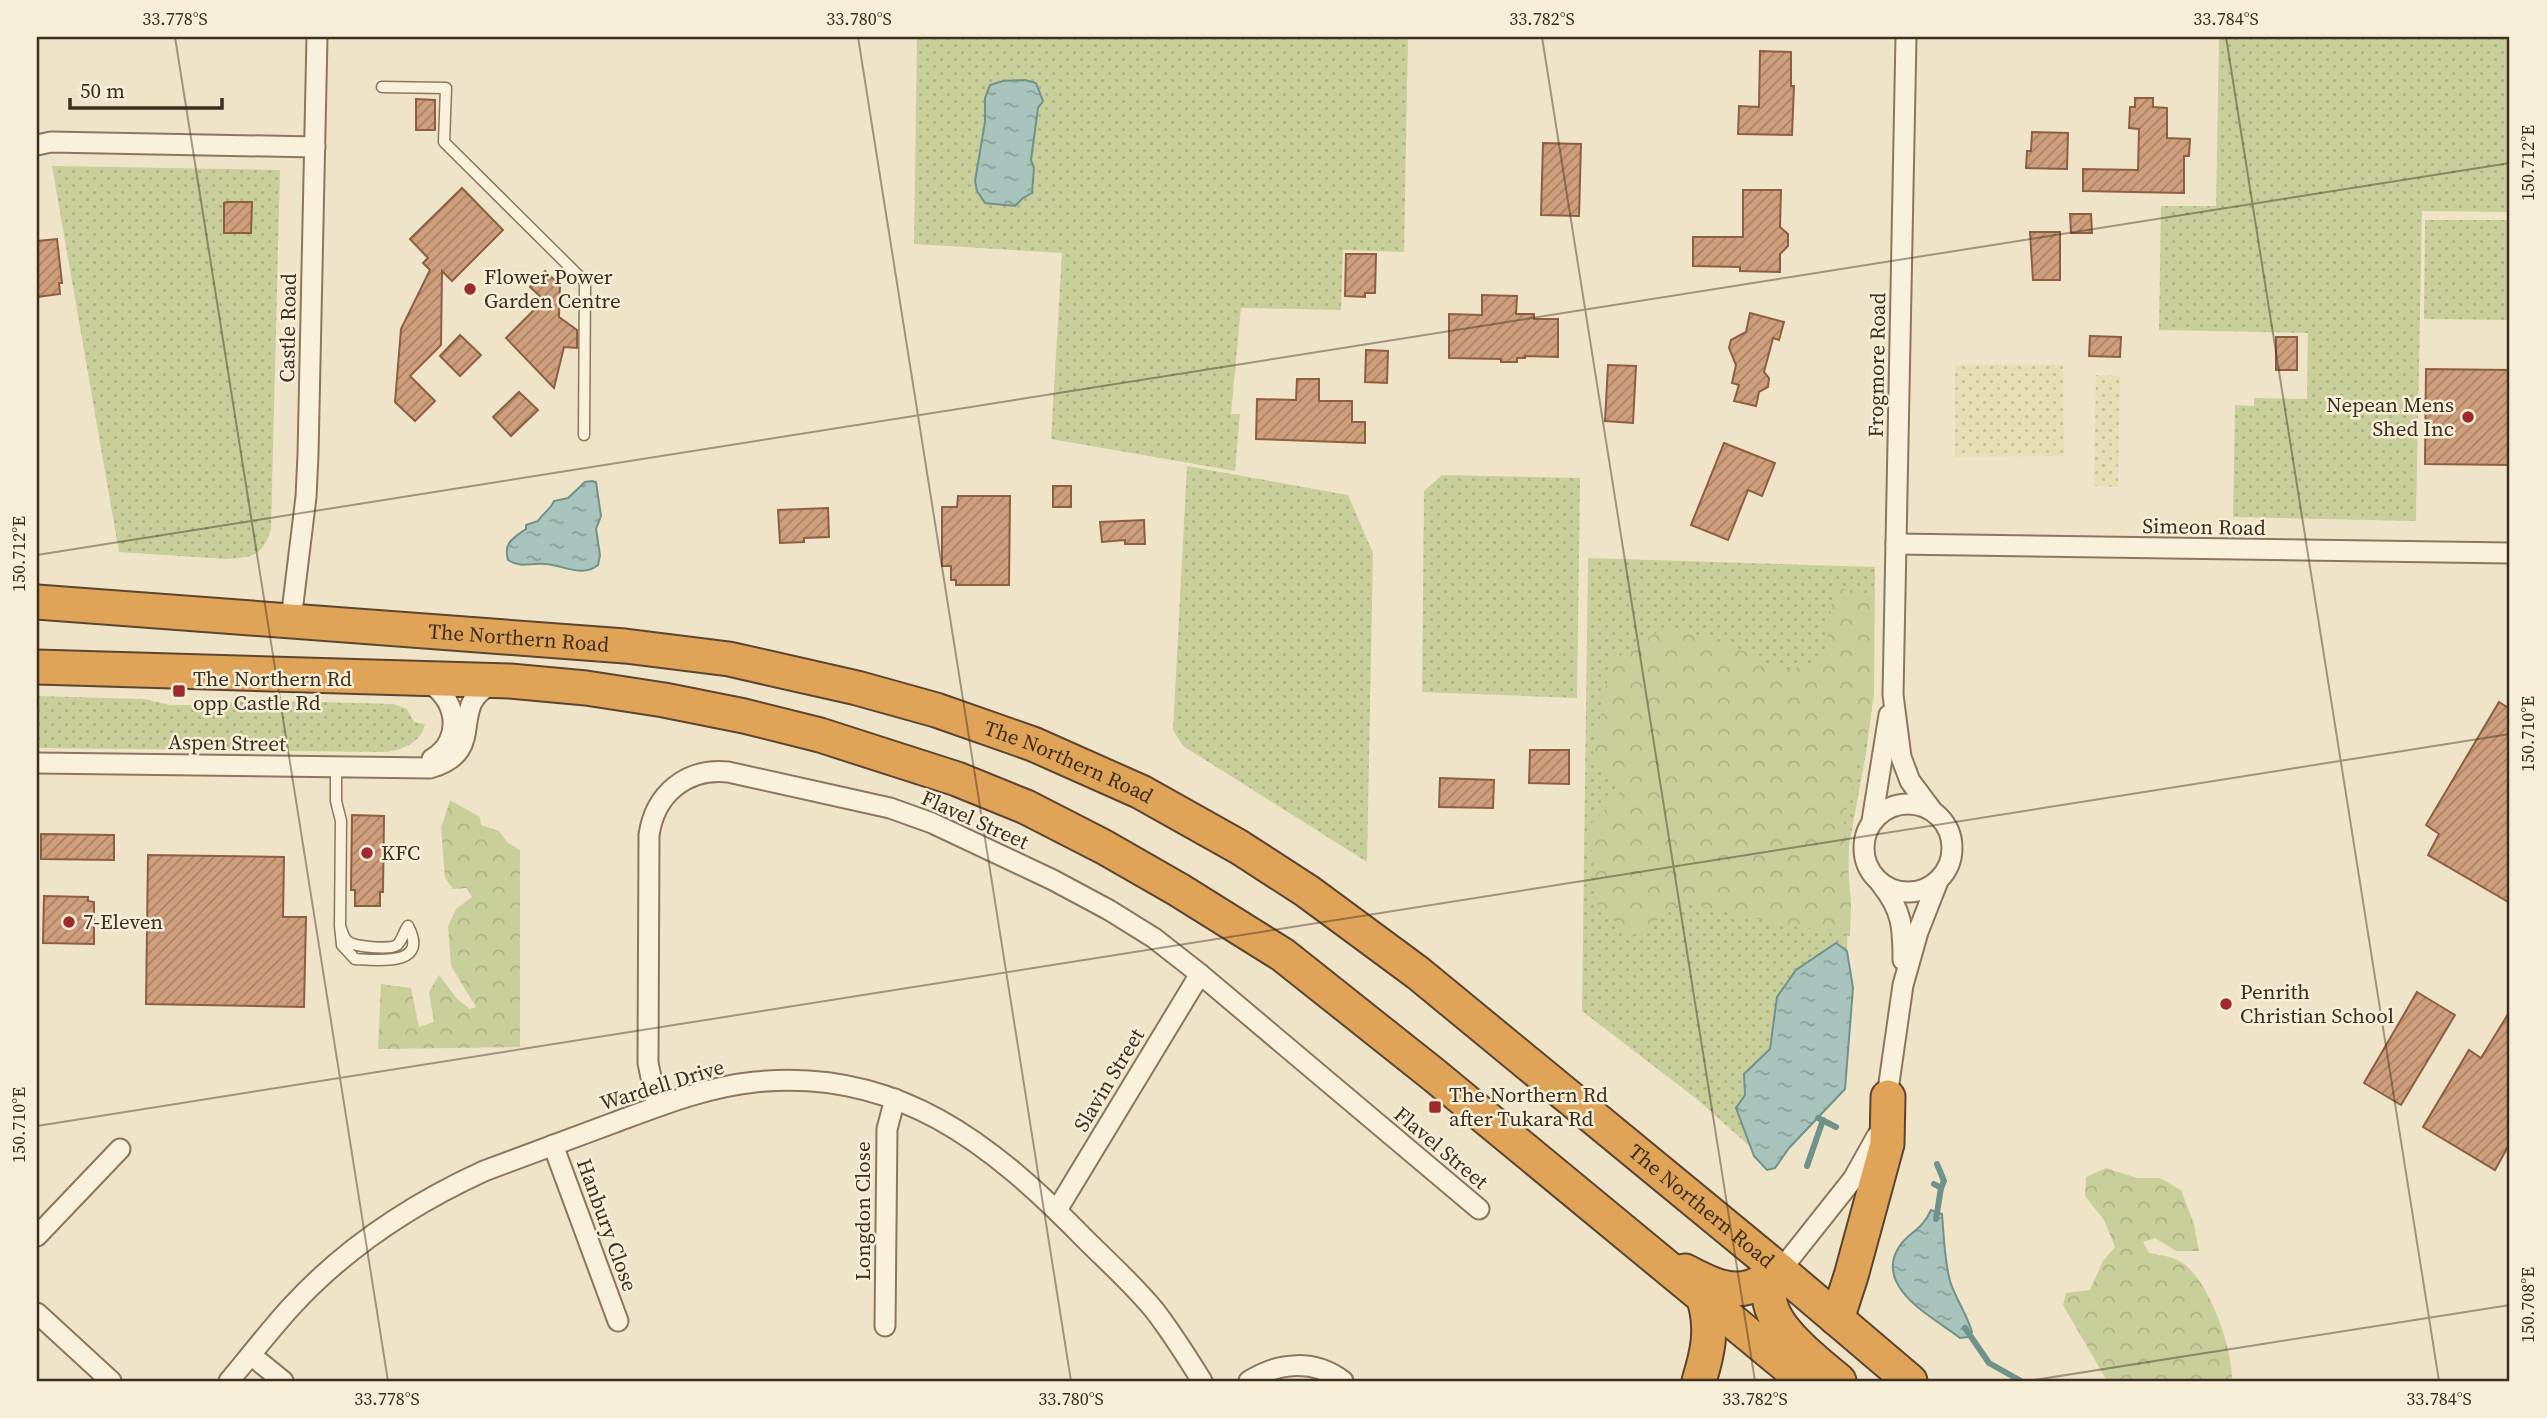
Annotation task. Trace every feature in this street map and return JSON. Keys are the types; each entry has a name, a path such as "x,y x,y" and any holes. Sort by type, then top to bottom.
{"highway":[{"name":"The Northern Road","path":"37,602 625,646 729,659 857,688 936,710 1032,744 1142,793 1239,847 1307,891 1418,973 1910,1381"},
{"name":"The Northern Road","path":"37,667 510,681 599,690 757,719 845,743 957,779 1037,813 1104,847 1180,890 1283,955 1434,1075 1805,1381"},
{"path":"1837,1319 1887,1144 1888,1097"},
{"path":"1641,1247 1718,1287 1736,1290 1752,1287 1780,1271"},
{"path":"1780,1271 1770,1289 1773,1308 1779,1322 1804,1351 1839,1381"},
{"path":"1699,1381 1710,1339 1704,1299"}],"street":[{"name":"Castle Road","path":"291,620 307,469 317,37"},
{"name":"Frogmore Road","path":"1872,821 1893,695 1906,37"},
{"path":"37,145 51,142 315,147"},
{"name":"Simeon Road","path":"1896,544 2510,553"},
{"path":"416,678 435,685 444,694 451,704 453,717 452,733 447,747 439,755 416,768"},
{"name":"Aspen Street","path":"37,763 416,768 444,764 455,757 463,746 467,715 478,693 495,683 510,681"},
{"name":"Frogmore Road","path":"1893,695 1901,757 1910,781 1931,809"},
{"name":"Flavel Street","path":"657,1106 648,1063 649,835 654,812 667,792 685,779 701,773 728,772 890,808 932,823 1053,880 1109,910 1154,938 1200,974 1479,1209"},
{"path":"1780,1271 1862,1165 1881,1124 1888,1097 1903,985 1902,922 1897,907 1866,864 1864,842 1872,821 1880,813 1900,804 1910,803 1931,809 1945,824 1952,844 1950,864 1938,881 1903,985"},
{"path":"1879,882 1889,888 1910,892 1920,891 1938,881"},
{"name":"Slavin Street","path":"1057,1210 1200,974"},
{"name":"Wardell Drive","path":"229,1381 291,1307 315,1283 358,1246 405,1212 484,1171 657,1106 727,1086 775,1081 825,1082 895,1098 934,1115 971,1138 1057,1210 1155,1311 1202,1381"},
{"name":"Longdon Close","path":"885,1326 887,1129 895,1098"},
{"name":"Hanbury Close","path":"553,1145 618,1321"},
{"path":"37,1236 120,1149"},
{"path":"37,1313 111,1381"},
{"path":"251,1355 283,1381"},
{"path":"1249,1381 1271,1370 1297,1365 1319,1368 1343,1381"}],"lane":[{"path":"382,87 446,88 444,142 585,282 584,435"},
{"path":"336,767 336,801 341,821 340,926 342,945 355,959 396,960 404,958 412,948 412,933 408,926 397,945 388,948 348,942 340,926"}],"shaded area":[{"path":"1955,365 2063,365 2064,456 1955,457"},
{"path":"2096,375 2120,376 2118,487 2094,486"}],"green space":[{"path":"917,37 1408,37 1404,252 1343,250 1341,310 1241,308 1231,414 1240,414 1235,471 1051,439 1062,253 914,244"},
{"path":"2219,37 2510,37 2510,212 2422,211 2416,521 2233,517 2235,405 2254,406 2254,398 2307,399 2308,333 2159,330 2161,206 2216,206"},
{"path":"52,166 280,170 271,529 264,545 255,554 225,559 119,552"},
{"path":"2425,220 2510,220 2510,320 2424,319"},
{"path":"1187,466 1348,495 1373,553 1367,862 1183,746 1173,730"},
{"path":"1442,475 1580,478 1577,698 1422,692 1424,491"},
{"path":"1588,558 1875,567 1874,693 1849,846 1845,1082 1773,1167 1698,1100 1582,1011"},
{"path":"1834,587 1874,595 1874,693 1844,823 1851,901 1850,936 1682,902 1632,937 1598,906 1589,826 1620,792 1593,753 1611,662 1668,625 1737,648 1785,672 1825,657"},
{"path":"37,696 145,699 170,705 215,705 245,700 393,704 407,709 414,722 425,724 415,741 385,752 37,748"},
{"path":"450,800 480,817 481,825 499,831 508,843 520,850 520,1047 378,1049 381,984 411,988 419,1027 434,1022 429,992 439,975 457,999 470,1009 476,1007 451,966 448,926 456,909 472,897 467,888 453,889 445,878 441,828"},
{"path":"2106,1168 2137,1178 2160,1178 2181,1190 2194,1224 2199,1251 2176,1251 2155,1238 2143,1242 2149,1253 2181,1262 2201,1283 2224,1334 2232,1381 2107,1381 2063,1305 2066,1293 2090,1290 2103,1261 2115,1247 2104,1220 2085,1196 2086,1177"}],"water":[{"path":"1025,80 1036,83 1043,101 1038,108 1031,160 1034,168 1032,193 1015,206 985,203 977,191 975,181 985,122 985,98 990,85 1003,81"},
{"path":"585,482 596,482 601,516 596,529 600,555 598,565 579,571 545,564 522,565 508,560 508,545 526,529 526,525 538,521 554,501 568,498"},
{"path":"1836,943 1847,951 1853,988 1845,1089 1789,1148 1775,1168 1767,1170 1754,1156 1736,1108 1745,1095 1744,1074 1770,1049 1777,997 1796,970"},
{"path":"1931,1210 1942,1214 1948,1273 1972,1332 1968,1337 1960,1338 1923,1311 1900,1289 1894,1276 1893,1262 1899,1247 1923,1223"}],"building":[{"path":"1760,51 1791,52 1791,86 1794,86 1792,135 1738,134 1739,106 1759,107"},
{"path":"2135,98 2153,98 2153,107 2167,108 2167,138 2190,139 2189,156 2184,156 2184,193 2083,191 2083,169 2138,170 2139,129 2129,128 2130,107 2135,107"},
{"path":"416,99 435,100 435,130 416,130"},
{"path":"2032,132 2068,133 2067,169 2026,168 2027,151 2031,151"},
{"path":"1543,143 1581,144 1579,216 1541,215"},
{"path":"462,188 503,230 452,281 442,271 441,345 410,376 435,401 415,421 395,402 401,329 430,270 423,263 428,258 410,239"},
{"path":"1743,190 1781,190 1780,227 1788,234 1788,246 1780,254 1780,272 1740,271 1740,267 1693,266 1693,237 1743,237"},
{"path":"226,202 252,202 251,233 224,233"},
{"path":"2070,214 2091,214 2092,233 2071,233"},
{"path":"2030,232 2060,232 2060,280 2033,280"},
{"path":"57,239 62,283 59,283 60,294 37,297 37,241"},
{"path":"1346,254 1376,254 1375,293 1365,293 1365,297 1345,296"},
{"path":"545,271 560,285 559,317 577,330 577,348 564,347 554,388 506,338 544,300 530,287"},
{"path":"1482,295 1517,296 1516,314 1534,314 1534,319 1558,319 1558,357 1525,356 1517,358 1517,362 1449,358 1449,314 1482,315"},
{"path":"1750,313 1784,322 1779,340 1773,338 1764,372 1769,378 1768,387 1759,392 1756,406 1734,401 1739,385 1732,383 1736,365 1729,348 1731,340 1746,332"},
{"path":"460,335 481,355 460,376 440,356"},
{"path":"2090,336 2121,337 2120,357 2089,356"},
{"path":"2276,337 2297,337 2297,370 2276,370"},
{"path":"1366,350 1388,351 1387,383 1365,382"},
{"path":"1608,365 1636,366 1633,423 1605,421"},
{"name":"Nepean Mens Shed Inc","path":"2426,369 2510,370 2510,465 2425,464"},
{"path":"1297,379 1319,379 1319,401 1352,401 1352,422 1365,422 1365,443 1256,439 1257,399 1296,400"},
{"path":"519,392 538,410 511,436 493,417"},
{"path":"1724,443 1775,463 1762,496 1748,490 1728,540 1691,525"},
{"path":"1053,486 1071,486 1071,507 1053,507"},
{"path":"958,496 1010,496 1009,585 956,585 956,580 951,580 951,566 942,566 942,507 957,507"},
{"path":"828,508 829,537 780,543 778,510"},
{"path":"1144,520 1145,544 1125,544 1125,540 1102,542 1100,522"},
{"path":"2499,702 2510,709 2510,903 2428,855 2439,834 2426,825"},
{"path":"1530,750 1569,750 1569,784 1529,783"},
{"path":"1440,778 1494,780 1493,808 1439,807"},
{"name":"KFC","path":"352,815 384,816 383,892 380,892 380,906 355,906 355,890 351,890"},
{"path":"41,834 114,835 114,860 41,859"},
{"path":"148,855 284,857 283,917 306,917 304,1007 146,1004"},
{"name":"7-Eleven","path":"44,896 88,897 88,901 94,902 94,944 43,943"},
{"path":"2417,992 2455,1015 2401,1105 2364,1083"},
{"path":"2510,1011 2510,1143 2495,1170 2423,1127 2469,1050 2481,1058"}],"waterway":[{"path":"1818,1118 1836,1127"},
{"path":"1807,1166 1823,1120"},
{"path":"1937,1164 1944,1181 1941,1188"},
{"path":"1934,1184 1941,1188 1936,1219"},
{"path":"1965,1328 1989,1363 2021,1381"}],"place":[{"name":"Flower Power Garden Centre","path":"470,289"},
{"name":"Nepean Mens Shed Inc","path":"2468,417"},
{"name":"The Northern Rd opp Castle Rd","path":"179,691"},
{"name":"KFC","path":"367,853"},
{"name":"7-Eleven","path":"69,922"},
{"name":"Penrith Christian School","path":"2226,1004"},
{"name":"The Northern Rd after Tukara Rd","path":"1435,1107"}]}
